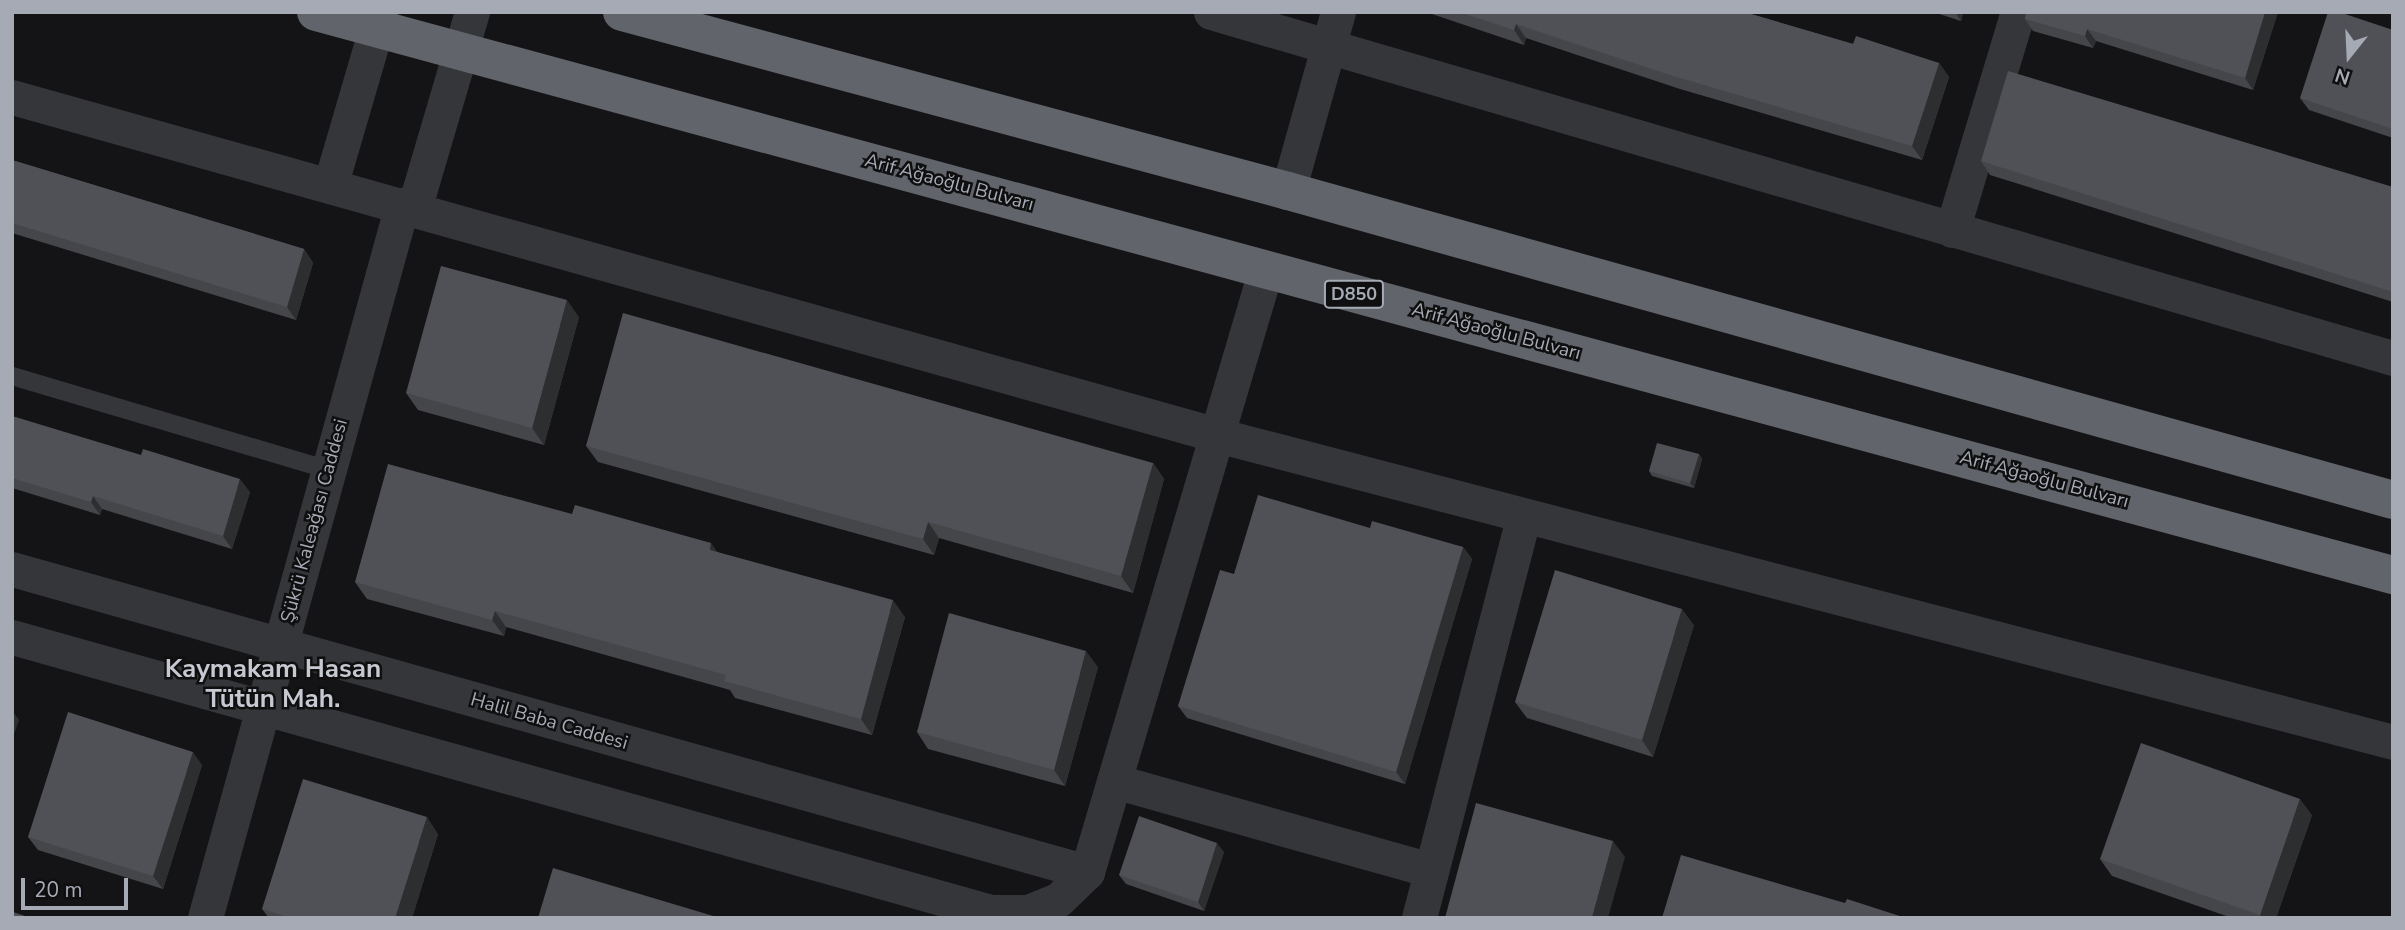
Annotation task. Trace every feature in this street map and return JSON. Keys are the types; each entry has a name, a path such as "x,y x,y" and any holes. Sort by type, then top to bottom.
{"highway":[{"name":"Arif Ağaoğlu Bulvarı","path":"316,12 379,20 461,51 2393,575"},
{"path":"622,12 1288,191 2393,500"}],"street":[{"name":"Şükrü Kaleağası Caddesi","path":"205,918 329,470 408,207 472,12"},
{"path":"1211,12 2393,358"},
{"path":"1288,191 1338,12"},
{"path":"1952,229 2018,12"},
{"path":"330,186 379,20"},
{"path":"12,97 1217,435 2393,742"},
{"path":"12,637 991,912 1007,915 1028,912 1058,900 1087,872 1266,270"},
{"path":"1419,918 1524,515"},
{"name":"Halil Baba Caddesi","path":"12,569 1087,872"},
{"path":"1114,780 1431,870"}],"lane":[{"path":"12,376 329,470"}],"building":[{"path":"1459,12 1744,12 1853,44 1856,36 1939,63 1912,146 1670,75 1516,24 1514,30"},
{"path":"2026,12 2265,12 2245,78 2087,29 2085,36 2025,19"},
{"path":"2328,12 2339,12 2393,30 2393,129 2300,98"},
{"path":"2008,71 2393,187 2393,292 1981,161"},
{"path":"12,160 304,249 287,307 12,223"},
{"path":"441,266 567,300 532,428 406,393"},
{"path":"623,313 1153,463 1121,576 928,522 923,539 586,446"},
{"path":"12,416 141,455 143,449 240,479 223,536 93,496 91,502 12,478"},
{"path":"1657,443 1699,454 1690,483 1649,471"},
{"path":"388,464 572,514 575,505 711,543 710,550 893,600 861,719 724,681 726,675 495,611 492,620 355,582"},
{"path":"1258,495 1370,528 1372,521 1463,547 1396,772 1178,706 1220,570 1234,574"},
{"path":"1555,570 1682,609 1642,740 1515,702"},
{"path":"949,613 1086,651 1054,770 917,732"},
{"path":"68,712 193,752 153,876 28,837"},
{"path":"2141,743 2300,799 2260,915 2100,859"},
{"path":"303,779 427,817 395,918 291,918 262,909"},
{"path":"1476,803 1613,841 1592,918 1445,918"},
{"path":"1139,816 1217,843 1198,902 1119,875"},
{"path":"1681,855 1845,903 1847,899 1906,918 1662,918"},
{"path":"553,868 720,918 538,918"},
{"path":"13,912 31,918 12,918"}],"district":[{"name":"Kaymakam Hasan Tütün Mah.","path":"273,684"}]}
